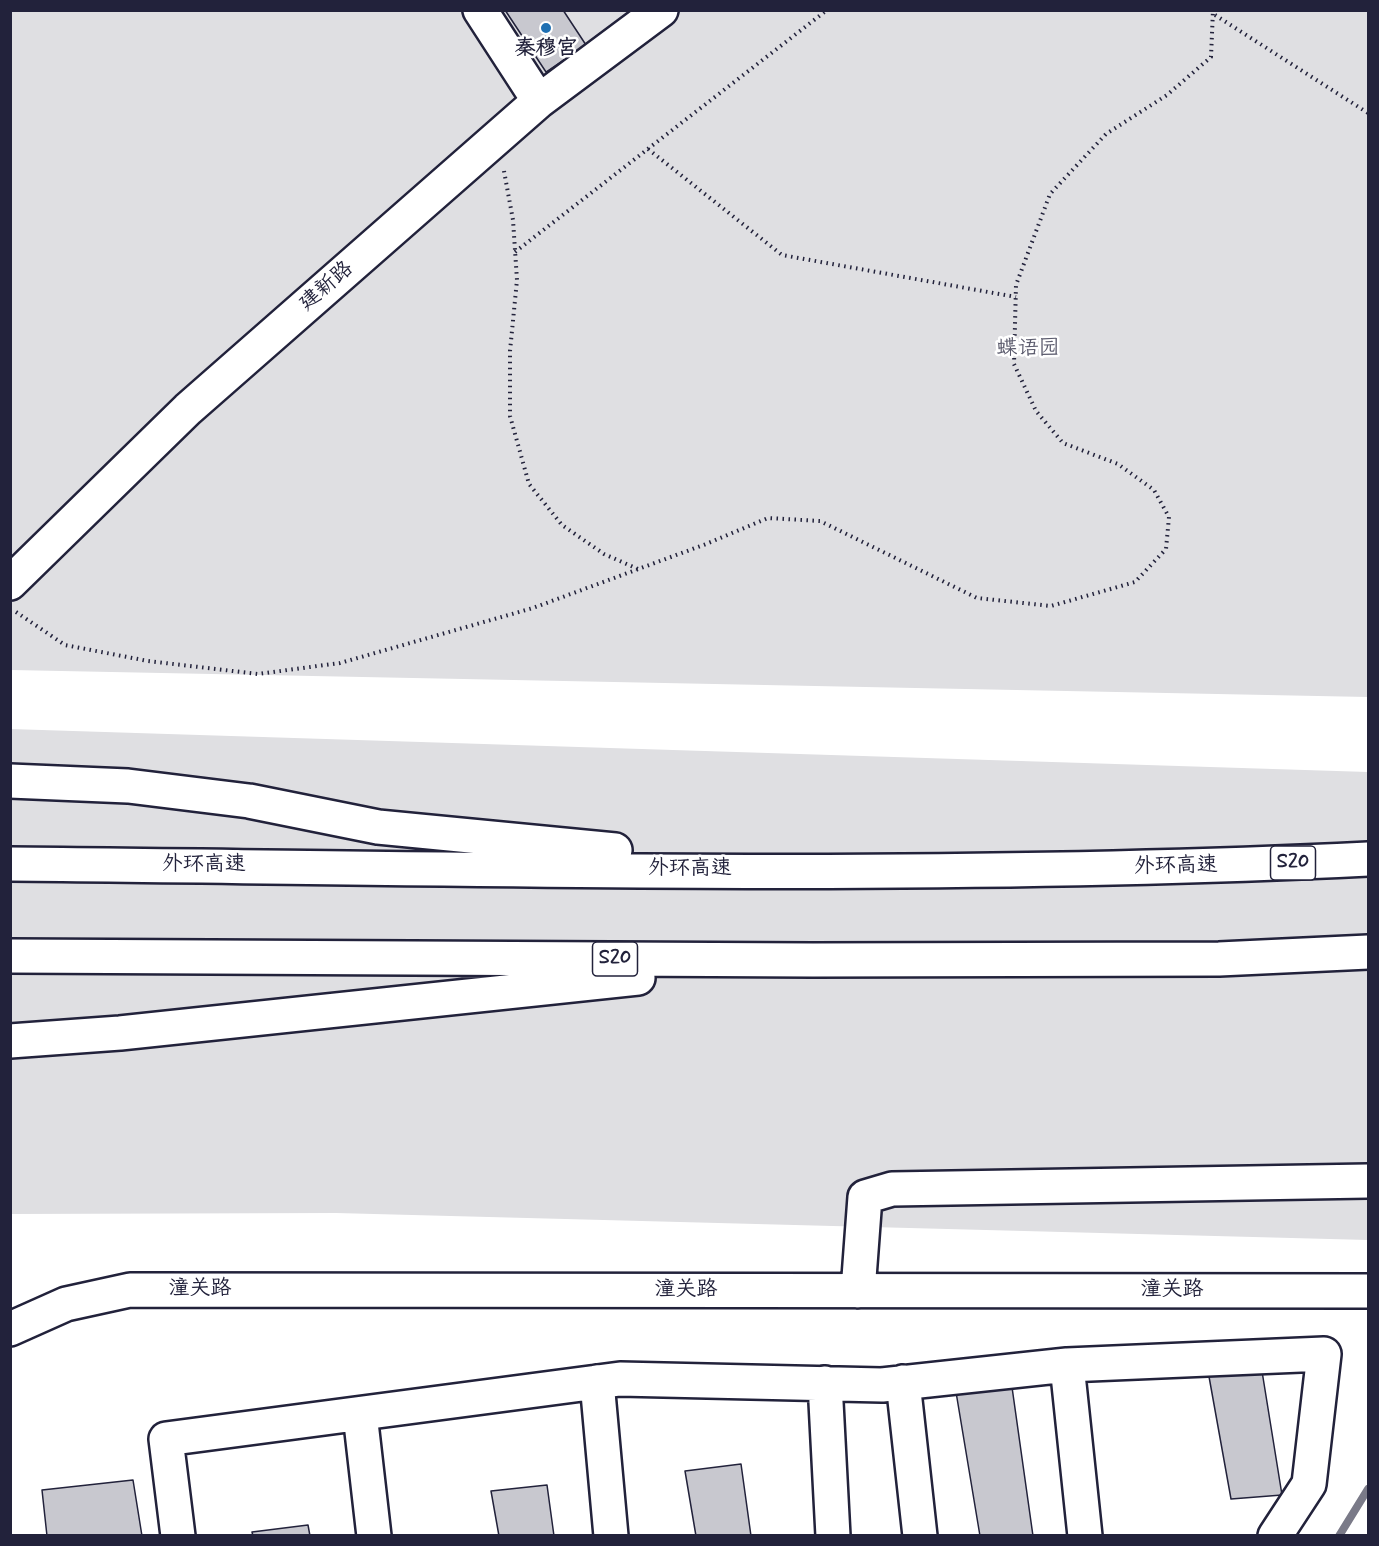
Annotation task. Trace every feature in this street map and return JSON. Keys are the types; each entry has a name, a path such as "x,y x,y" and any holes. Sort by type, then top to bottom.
{"main road":[{"path":"480,10 539,101"},
{"name":"建新路","path":"10,583 188,409 539,101 661,10"},
{"path":"10,781 128,786 249,801 378,827 829,871"},
{"name":"外环高速","path":"10,864 829,871 1216,866 1368,859"},
{"name":"S20","path":"10,956 813,960 1219,958 1368,952"},
{"path":"10,1041 120,1033 813,960"},
{"path":"858,1291 865,1197 892,1189 1368,1180"},
{"name":"潼关路","path":"10,1329 66,1304 130,1290 1368,1291"},
{"path":"178,1536 166,1439 620,1379 882,1385 1067,1365 1324,1354 1309,1484 1275,1536"},
{"path":"1067,1365 1085,1536"},
{"path":"597,1382 611,1536"},
{"path":"903,1382 920,1536"},
{"path":"825,1383 833,1536"},
{"path":"360,1414 374,1536"}],"path":[{"path":"515,252 827,10"},
{"path":"10,608 64,645 148,661 258,674 340,663 533,608 768,518 820,521 977,598 1051,606 1135,582 1166,549 1169,517 1154,490 1118,464 1063,443 1036,411 1014,364 1016,285 1050,194 1106,134 1167,95 1211,57 1214,13 1368,113"},
{"path":"498,137 513,220 517,280 510,351 510,416 529,484 562,525 604,554 639,569"},
{"path":"648,149 782,255 1016,297"}],"green space":[{"name":"蝶语园","path":"11,11 1368,11 1368,697 11,670"},
{"path":"10,729 1368,772 1368,1240 336,1213 11,1214"}],"building":[{"name":"秦穆宫","path":"505,10 563,10 586,45 546,72"},
{"path":"1261,1365 1282,1495 1231,1499 1208,1371"},
{"path":"1011,1380 1033,1536 980,1536 955,1386"},
{"path":"741,1464 751,1536 696,1536 685,1471"},
{"path":"133,1480 142,1536 47,1536 42,1490"},
{"path":"547,1485 554,1536 499,1536 491,1491"},
{"path":"308,1525 310,1536 253,1536 252,1532"}],"waterway":[{"path":"1339,1536 1368,1489"}],"place":[{"name":"秦穆宫","path":"546,28"}]}
